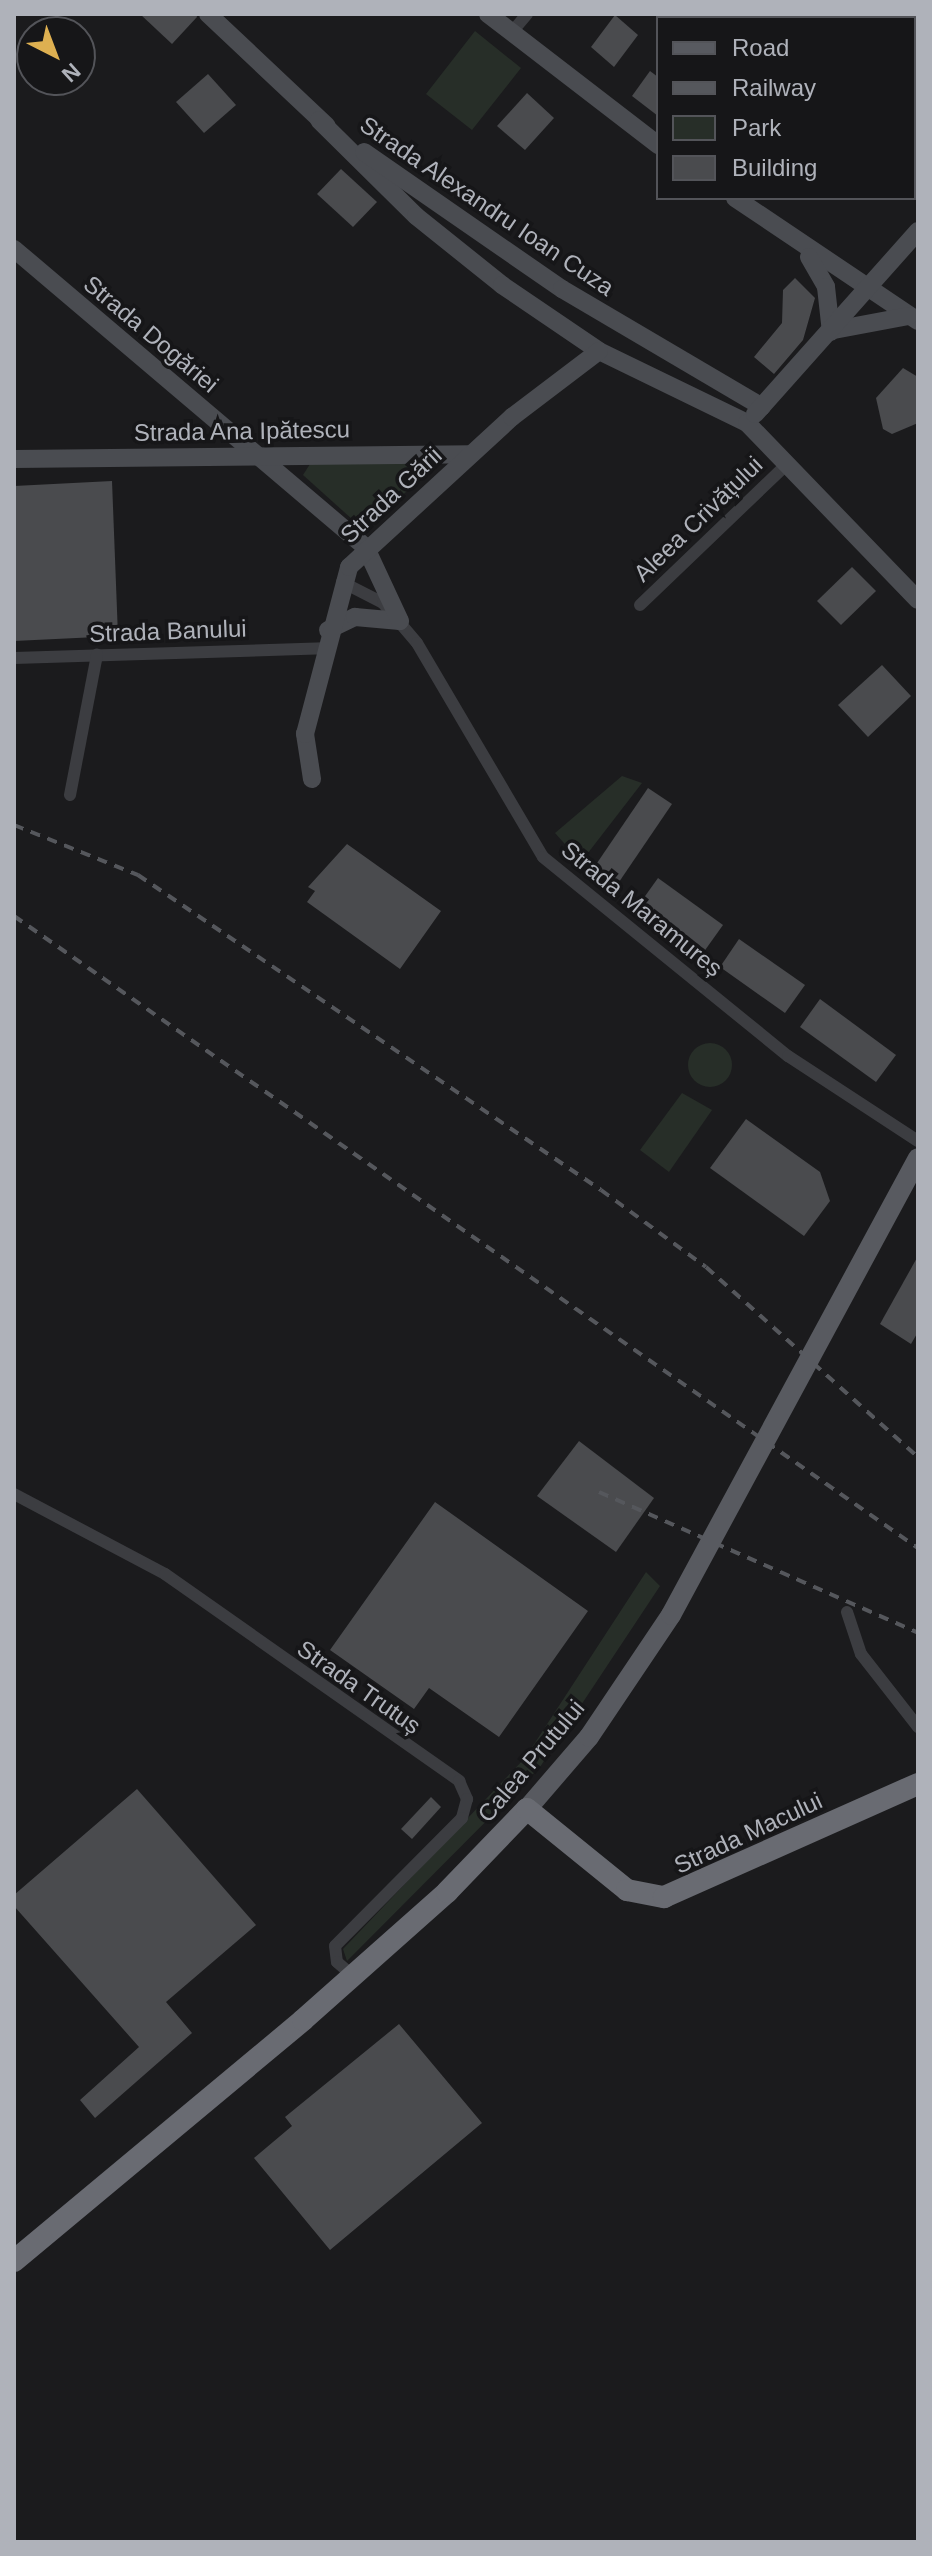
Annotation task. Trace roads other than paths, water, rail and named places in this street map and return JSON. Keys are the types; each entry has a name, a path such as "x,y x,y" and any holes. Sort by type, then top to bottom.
{"highway":[{"name":"Strada Macului","path":"527,1809 627,1890 664,1897 918,1784"},
{"name":"Calea Prutului","path":"14,2261 353,1976 527,1809"}],"main road":[{"name":"Strada Alexandru Ioan Cuza","path":"208,14 319,120 562,289 762,407"},
{"path":"488,14 656,143"},
{"path":"319,120 453,248 599,351 747,423 918,600"},
{"path":"740,200 864,290 914,318"},
{"path":"747,423 918,231"},
{"path":"797,242 826,287 831,332"},
{"name":"Strada Dogăriei","path":"14,249 366,548"},
{"path":"831,332 914,318"},
{"name":"Strada Gării","path":"312,779 305,734 342,582 366,548 471,454 599,351"},
{"name":"Strada Ana Ipătescu","path":"14,459 471,454"},
{"path":"366,548 400,621"},
{"path":"326,639 355,617 400,621"},
{"name":"Calea Prutului","path":"527,1809 589,1737 671,1615 918,1158"}],"street":[{"path":"512,32 527,14"},
{"name":"Aleea Crivățului","path":"640,605 787,464"},
{"name":"Strada Maramureș","path":"342,582 400,621 543,857 788,1056 918,1141"},
{"name":"Strada Banului","path":"14,658 326,639"},
{"path":"70,795 97,655"},
{"name":"Strada Trutuș","path":"14,1494 165,1574 459,1781 467,1799 462,1818 335,1946 337,1962 353,1976"},
{"path":"847,1612 861,1654 918,1727"}],"railway":[{"path":"14,825 138,875 601,1190 706,1267 918,1457"},
{"path":"14,916 918,1548"},
{"path":"599,1492 918,1633"}]}
